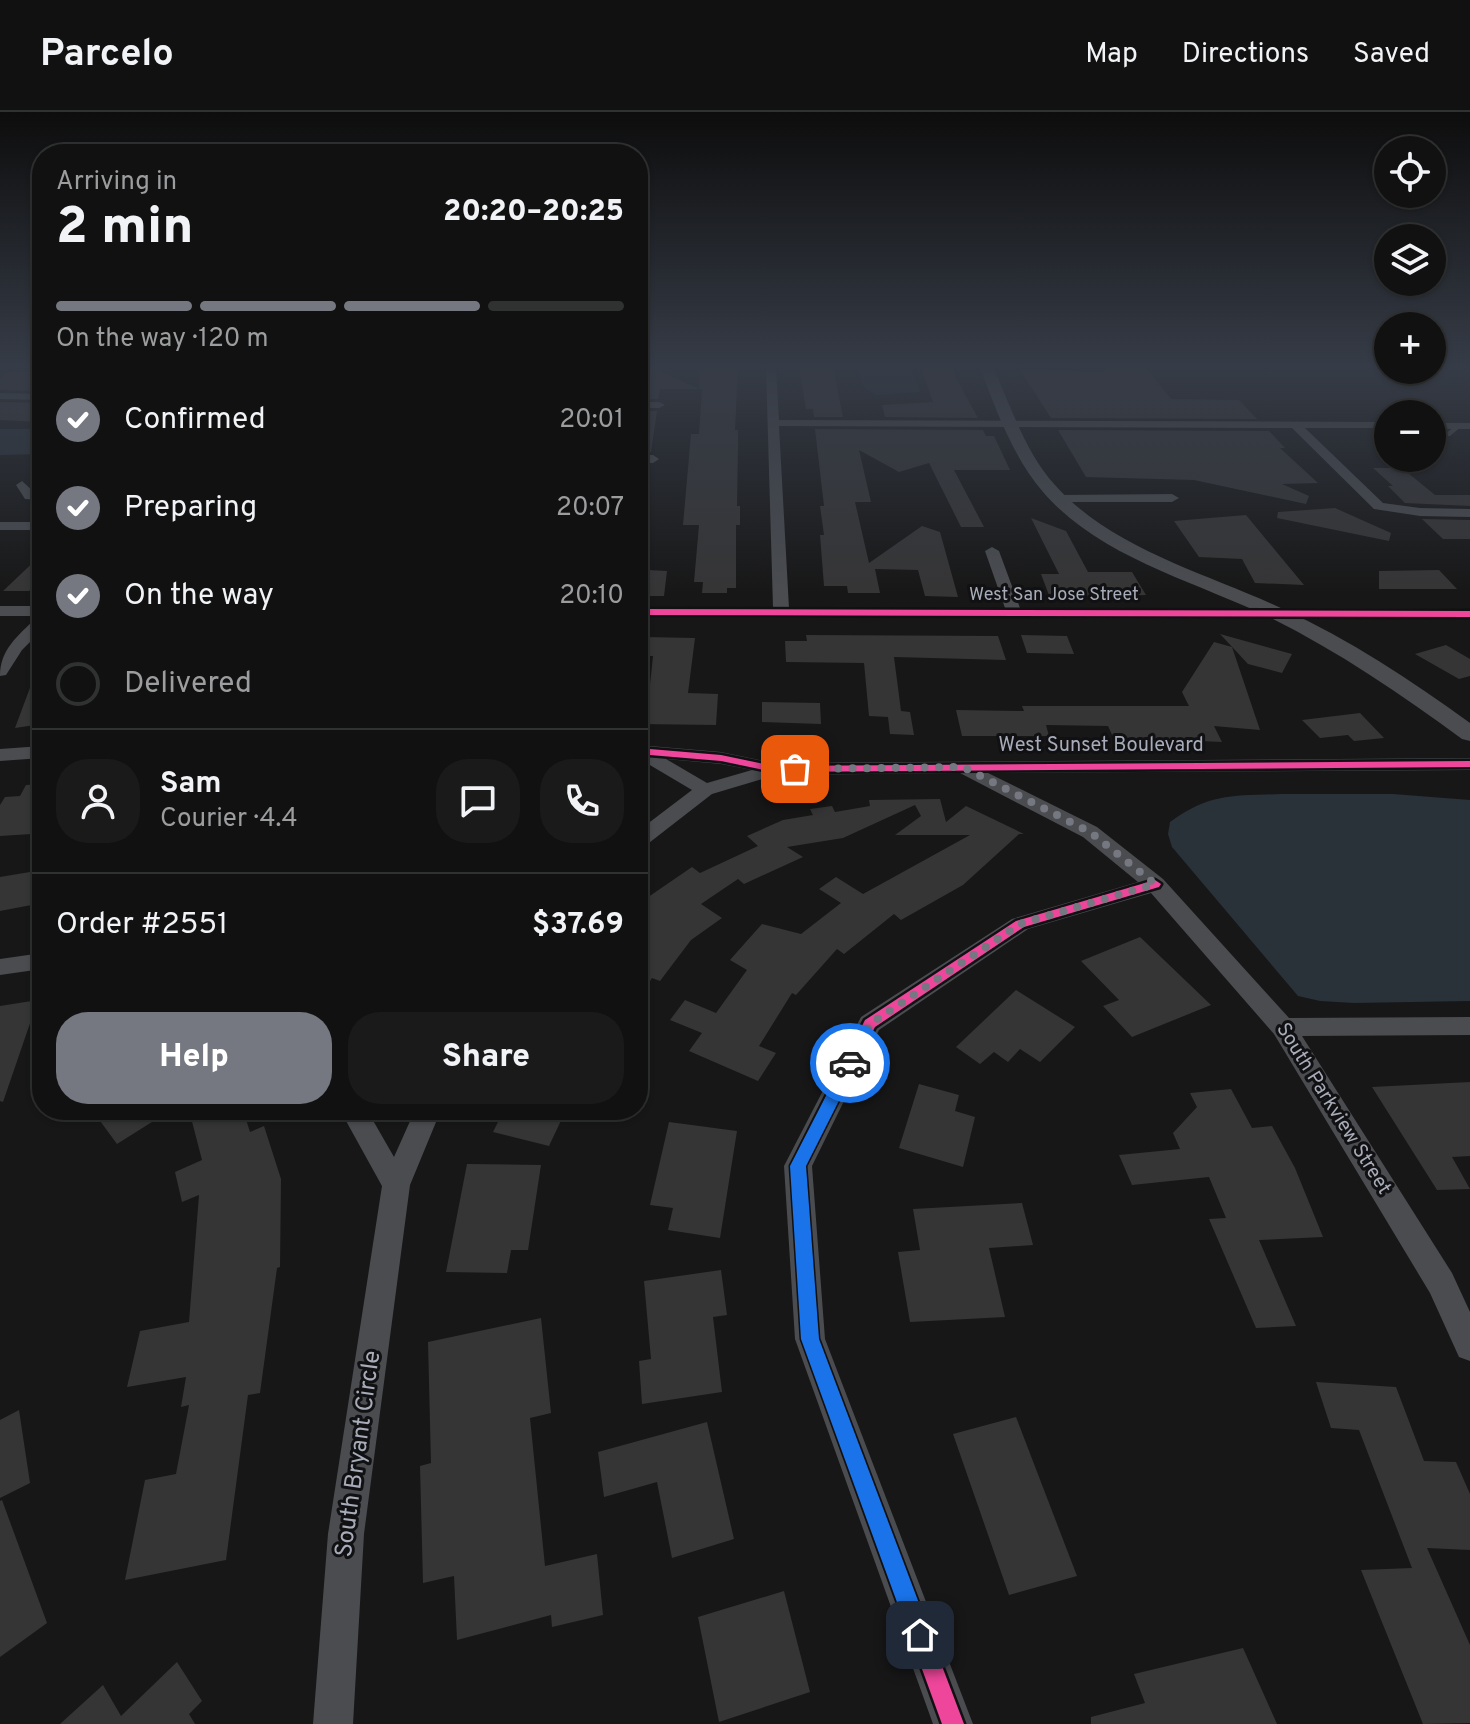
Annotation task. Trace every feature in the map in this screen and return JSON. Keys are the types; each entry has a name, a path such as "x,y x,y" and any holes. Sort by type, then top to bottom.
{"street":[{"path":"774,442 781,612"},
{"path":"1022,442 1037,471 1058,499 1124,544 1169,569 1276,613 1397,680 1470,734"},
{"path":"1313,442 1379,506 1420,512 1470,513"},
{"path":"648,459 653,459"},
{"path":"22,485 32,496"},
{"path":"1058,499 1172,498"},
{"path":"0,526 32,526"},
{"path":"992,551 1014,613"},
{"path":"0,611 32,611"},
{"name":"West San Jose Street","path":"648,612 1470,614"},
{"path":"0,671 16,647 32,631"},
{"name":"West Sunset Boulevard","path":"648,752 721,758 774,769 1470,764"},
{"path":"0,755 32,753"},
{"path":"648,756 705,790"},
{"name":"South Parkview Street","path":"963,767 1090,832 1155,884 1283,1027 1441,1283 1470,1346"},
{"path":"648,833 705,790 774,769"},
{"path":"953,1724 810,1339 798,1166 870,1024 1020,924 1155,884"},
{"path":"0,967 32,962"},
{"path":"1283,1027 1470,1026"},
{"path":"359,1120 396,1185"},
{"name":"South Bryant Circle","path":"333,1724 346,1534 396,1185 424,1120"}],"shaded area":[{"path":"0,442 32,442 32,454 0,455"},
{"path":"1393,794 1470,800 1470,1001 1354,1003 1298,996 1172,847 1168,834 1170,822 1210,801 1235,796"}],"building":[{"path":"690,442 738,442 737,506 740,506 740,525 736,525 736,588 727,588 727,593 702,593 703,582 694,582 699,525 683,525"},
{"path":"817,442 997,442 1010,470 954,470 984,527 961,527 929,463 899,472 859,450 871,502 855,502 869,563 922,526 940,532 958,597 925,596 918,570 875,569 880,593 848,593 847,586 824,586 820,535 824,535 820,506 824,506"},
{"path":"1065,442 1280,442 1285,448 1280,448 1318,483 1282,484 1309,496 1306,504 1194,480 1086,477"},
{"path":"1377,472 1407,472 1435,495 1470,495 1470,506 1405,503 1388,486 1393,486"},
{"path":"1335,508 1391,533 1389,541 1277,518 1278,512"},
{"path":"1246,515 1304,585 1255,583 1242,559 1199,557 1174,521"},
{"path":"1031,518 1066,531 1088,572 1132,572 1146,595 1050,598 1041,574 1059,574"},
{"path":"1422,519 1470,520 1470,539 1443,539"},
{"path":"32,563 32,588 29,591 3,591"},
{"path":"648,570 667,571 664,596 648,596"},
{"path":"1439,570 1457,589 1379,589 1379,571"},
{"path":"1220,634 1292,654 1282,673 1248,664"},
{"path":"806,635 998,636 1006,660 894,657 901,711 910,712 914,735 890,734 888,717 869,716 864,663 786,662 785,641 807,641"},
{"path":"1021,635 1067,636 1074,654 1027,653"},
{"path":"648,637 695,638 688,693 718,694 716,725 648,724 653,656 648,656"},
{"path":"1214,642 1232,647 1260,730 1214,726 1222,742 1113,737 1108,726 1046,725 1049,736 962,736 956,710 1024,711 1022,706 1189,706 1182,692"},
{"path":"1446,645 1470,659 1470,676 1459,679 1415,654"},
{"path":"32,682 32,725 15,728"},
{"path":"762,702 820,703 821,724 762,722"},
{"path":"1360,713 1384,738 1354,741 1348,735 1320,738 1302,720"},
{"path":"26,785 32,785 32,834 0,836 0,805 5,797 20,796"},
{"path":"940,799 946,822 966,806 1024,834 1019,834 963,885 901,920 894,914 844,954 837,949 796,995 792,993 759,1046 776,1053 758,1081 689,1051 702,1033 670,1020 685,1000 716,1013 747,970 730,960 762,924 801,934 841,903 819,889 836,877 863,894 970,835 895,835 921,816 915,805 843,838 787,847 803,857 744,884 738,879 701,904 722,918 691,940 660,981 652,978 648,984 648,897 692,867 700,873 758,846 747,836 783,820 813,815 810,809 832,806 835,812 870,806 869,800"},
{"path":"32,872 32,905 0,911 0,877"},
{"path":"1140,937 1211,1005 1132,1037 1103,1006 1119,1000 1081,961"},
{"path":"1016,990 1075,1027 1040,1062 1020,1049 1008,1062 994,1052 980,1064 956,1047"},
{"path":"32,1001 32,1017 3,1102 0,1101 0,1006"},
{"path":"1470,1082 1470,1156 1452,1157 1470,1189 1437,1190 1372,1087"},
{"path":"919,1084 959,1095 955,1111 975,1117 963,1167 899,1148"},
{"path":"1231,1089 1252,1128 1272,1126 1295,1168 1323,1237 1259,1240 1296,1326 1256,1328 1209,1219 1226,1218 1209,1177 1132,1185 1119,1155 1180,1149 1173,1133 1197,1107 1190,1093"},
{"path":"99,1120 155,1120 117,1144"},
{"path":"192,1120 246,1120 250,1132 264,1126 281,1179 280,1267 277,1268 260,1393 248,1395 226,1560 125,1580 145,1480 176,1474 189,1405 181,1407 186,1377 127,1387 140,1331 189,1322 199,1195 182,1202 175,1172 202,1160"},
{"path":"499,1120 561,1120 549,1146 493,1132"},
{"path":"669,1122 737,1131 720,1238 668,1230 673,1208 650,1205"},
{"path":"467,1164 541,1165 528,1250 511,1250 507,1273 446,1272"},
{"path":"1022,1203 1033,1245 989,1248 1005,1317 910,1322 898,1252 920,1250 913,1209"},
{"path":"721,1270 727,1315 713,1317 722,1392 642,1404 639,1361 651,1359 644,1281"},
{"path":"541,1318 551,1413 530,1418 545,1566 597,1554 603,1615 552,1627 551,1615 457,1640 454,1576 423,1583 420,1466 431,1463 428,1342"},
{"path":"1316,1382 1396,1387 1424,1461 1456,1462 1470,1494 1470,1550 1427,1548 1470,1645 1470,1723 1423,1724 1361,1570 1412,1568 1359,1430 1331,1428"},
{"path":"19,1410 30,1483 0,1498 0,1420"},
{"path":"1016,1417 1077,1576 1009,1595 953,1434"},
{"path":"707,1422 734,1539 672,1558 657,1482 604,1497 598,1452"},
{"path":"0,1501 47,1623 0,1657"},
{"path":"784,1591 810,1692 719,1722 698,1617"},
{"path":"1243,1648 1277,1724 1091,1724 1091,1717 1145,1703 1134,1674"},
{"path":"177,1662 202,1701 189,1714 195,1724 60,1724 103,1685 121,1716"}],"cycle path":[{"path":"648,612 1470,614"},
{"path":"648,752 721,758 774,769 1470,764"},
{"path":"953,1724 810,1339 798,1166 870,1024 1020,924 1155,884"}],"way so far":[{"path":"795,769 963,767 1090,832 1155,884 1020,924 870,1024 850,1063"}],"route":[{"path":"850,1063 798,1166 810,1339 920,1635"}]}
